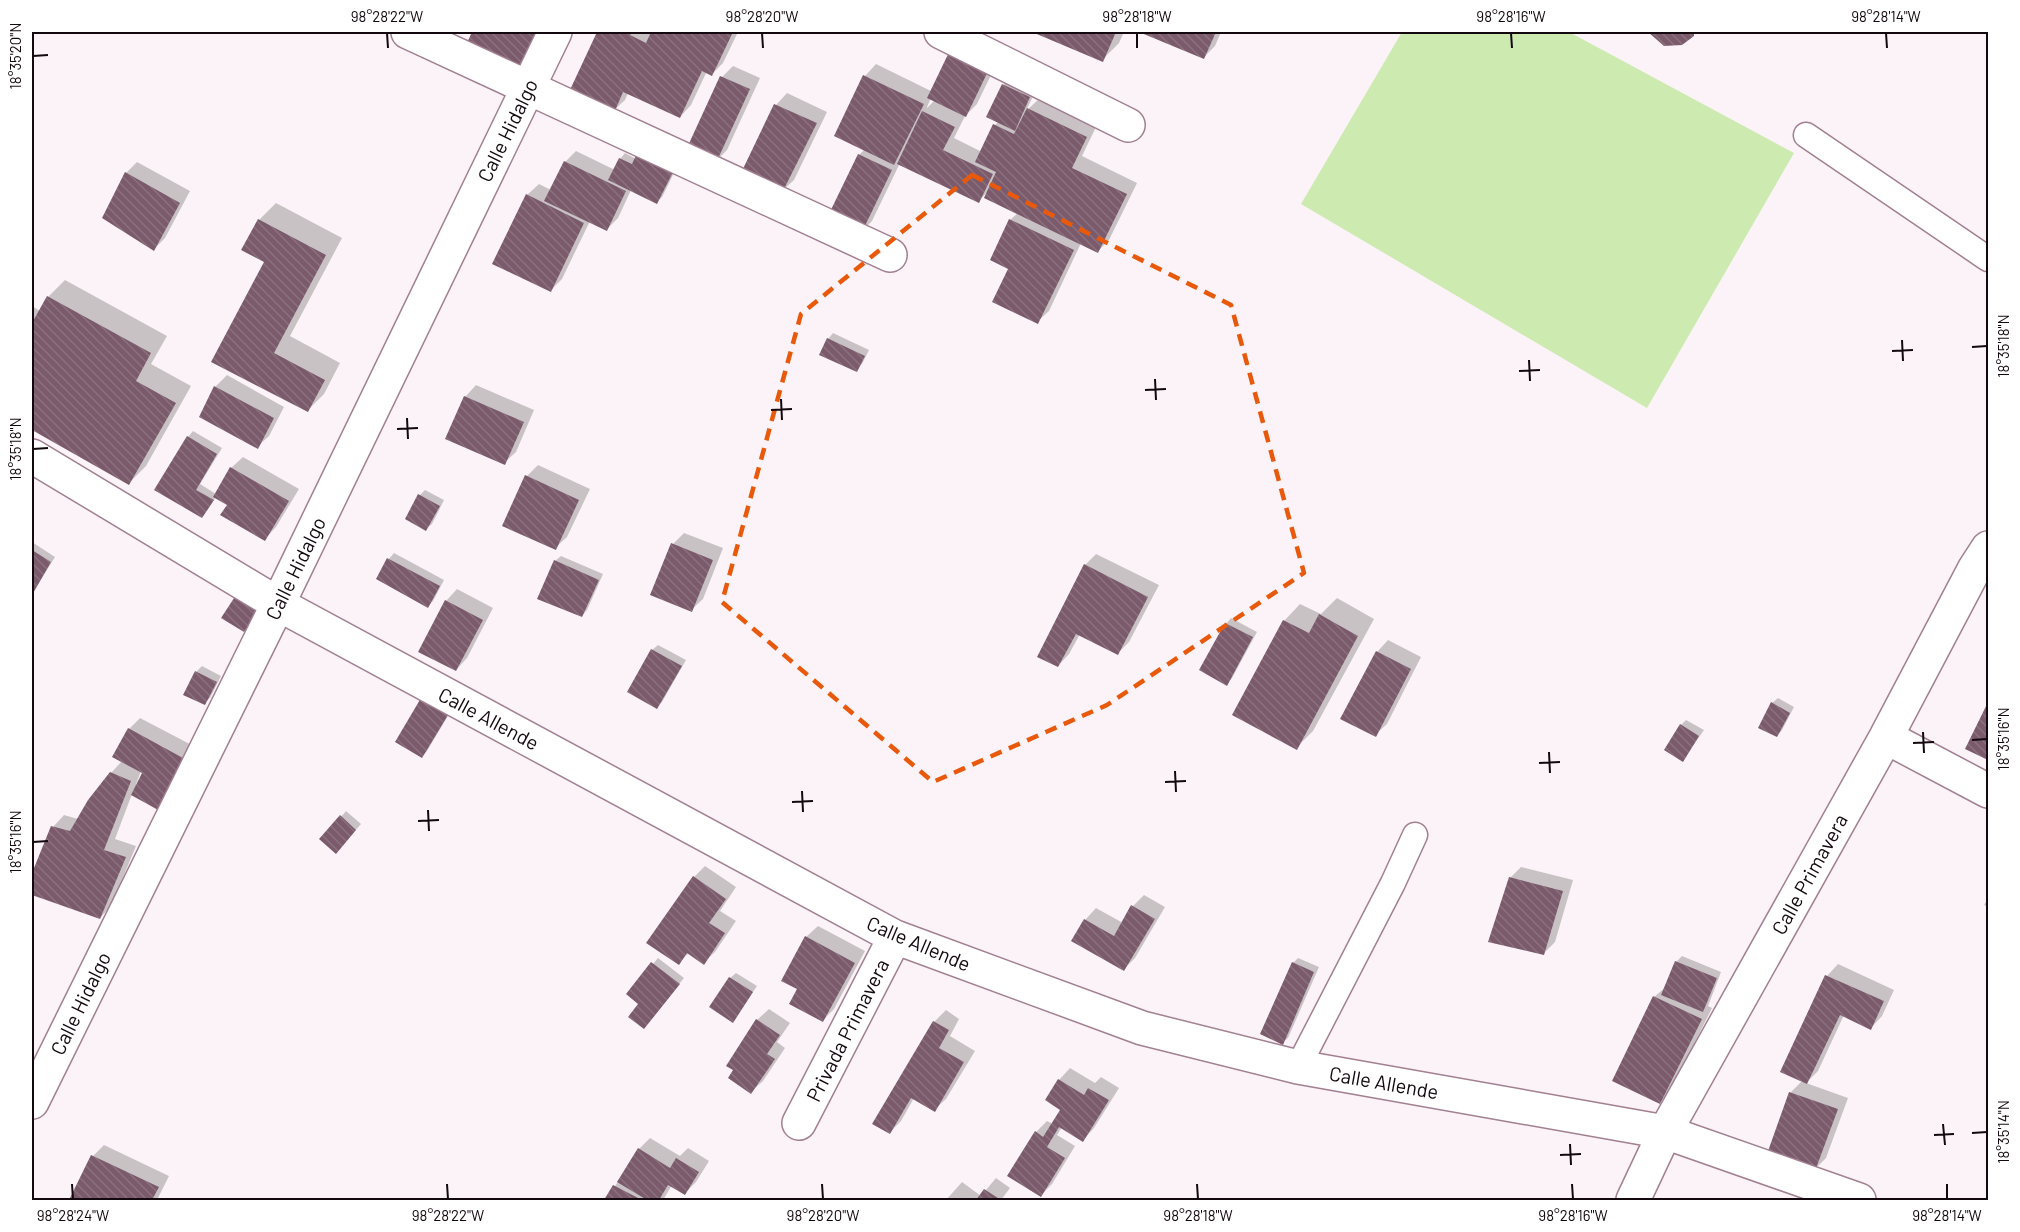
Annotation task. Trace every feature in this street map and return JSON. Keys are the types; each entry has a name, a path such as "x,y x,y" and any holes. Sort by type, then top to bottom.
{"street":[{"path":"408,32 890,255"},
{"name":"Calle Hidalgo","path":"32,1102 278,604 555,32"},
{"path":"941,32 1128,125"},
{"name":"Calle Allende","path":"32,456 278,604 895,937 1142,1028 1298,1067 1665,1132 1859,1200"},
{"name":"Calle Primavera","path":"1633,1200 1665,1132 1886,737 1975,568 1989,548"},
{"path":"1886,737 1989,791"},
{"name":"Privada Primavera","path":"799,1123 895,937"}],"lane":[{"path":"1806,135 1989,259"},
{"path":"1298,1067 1394,883 1414,835"}],"highlighted area":[{"path":"972,175 1231,305 1304,573 1107,705 933,782 722,602 801,314"}],"green space":[{"path":"1402,32 1569,32 1794,153 1647,408 1301,204"}],"building":[{"path":"472,32 551,32 529,75 466,45"},
{"path":"597,32 632,32 630,35 646,43 651,32 733,32 712,76 702,71 680,118 623,92 614,113 569,92"},
{"path":"1032,32 1116,32 1103,62"},
{"path":"1139,32 1216,32 1204,59"},
{"path":"1648,32 1694,32 1694,36 1682,45 1664,46"},
{"path":"952,46 991,65 966,117 927,98"},
{"path":"863,75 924,104 894,165 834,136"},
{"path":"720,76 750,89 716,163 686,150"},
{"path":"1002,84 1030,97 1015,131 986,117"},
{"path":"774,104 817,123 782,193 741,173"},
{"path":"1027,108 1087,137 1072,168 1127,194 1098,253 984,198 996,172 975,162 993,124 1014,134"},
{"path":"922,111 955,127 943,150 993,174 979,203 897,164"},
{"path":"638,151 675,168 657,204 608,180 619,158 632,164"},
{"path":"858,154 892,170 861,234 827,218"},
{"path":"564,161 626,191 607,231 544,201"},
{"path":"125,172 180,203 154,251 102,218"},
{"path":"526,194 584,223 551,292 492,264"},
{"path":"258,219 326,255 274,353 325,380 308,412 211,362 264,262 241,250"},
{"path":"1009,219 1074,250 1038,324 992,302 1008,269 990,260"},
{"path":"47,296 151,353 136,381 176,403 129,485 32,430 32,323"},
{"path":"827,338 865,356 857,372 819,355"},
{"path":"214,386 274,418 258,449 199,417"},
{"path":"464,396 524,422 505,465 445,439"},
{"path":"187,436 217,454 196,490 214,500 202,518 154,490"},
{"path":"230,467 289,501 265,541 220,515 227,505 213,497"},
{"path":"525,475 579,500 556,550 502,526"},
{"path":"418,494 440,506 426,531 405,519"},
{"path":"671,543 713,560 692,612 650,595"},
{"path":"32,550 51,562 32,595"},
{"path":"387,558 440,586 428,608 376,579"},
{"path":"554,560 599,580 582,617 537,599"},
{"path":"1084,564 1148,597 1118,655 1076,634 1058,667 1037,657"},
{"path":"238,592 261,606 244,632 221,618"},
{"path":"445,600 483,620 456,671 418,652"},
{"path":"1319,614 1358,636 1297,750 1232,715 1283,620 1309,633"},
{"path":"1225,623 1253,637 1227,686 1199,670"},
{"path":"651,649 682,666 657,709 627,692"},
{"path":"1376,651 1411,669 1376,737 1340,719"},
{"path":"195,671 217,682 205,705 183,695"},
{"path":"421,698 448,715 422,758 395,742"},
{"path":"1771,702 1790,713 1777,737 1758,728"},
{"path":"1988,702 1988,760 1965,749"},
{"path":"1680,724 1699,736 1683,762 1664,750"},
{"path":"128,728 194,764 160,811 131,795 142,773 112,757"},
{"path":"110,772 131,781 104,850 126,857 100,919 32,895 32,873 51,826 70,831 88,800"},
{"path":"340,815 356,830 336,854 319,839"},
{"path":"693,876 726,899 709,923 725,933 704,965 687,953 679,965 646,943"},
{"path":"1509,877 1563,891 1544,955 1488,942"},
{"path":"1131,905 1155,919 1124,971 1071,941 1084,919 1114,936"},
{"path":"805,936 855,963 823,1022 789,1004 797,989 781,981"},
{"path":"1675,961 1717,978 1703,1012 1661,995"},
{"path":"651,962 680,984 644,1029 628,1017 638,1004 626,994"},
{"path":"1292,962 1314,972 1283,1045 1260,1034"},
{"path":"1825,975 1884,1001 1871,1030 1840,1015 1807,1084 1780,1072"},
{"path":"729,977 753,992 733,1023 709,1007"},
{"path":"1653,996 1702,1019 1660,1104 1612,1081"},
{"path":"756,1019 780,1035 767,1054 775,1059 751,1094 728,1078 733,1070 726,1066"},
{"path":"933,1021 949,1030 939,1048 964,1062 935,1112 911,1098 890,1134 872,1124"},
{"path":"1058,1079 1084,1095 1088,1088 1109,1100 1083,1142 1059,1127 1047,1147 1065,1158 1041,1197 1007,1176 1035,1131 1043,1137 1060,1110 1045,1100"},
{"path":"1789,1092 1838,1109 1815,1171 1767,1154"},
{"path":"638,1148 670,1168 676,1158 699,1172 685,1195 668,1185 659,1200 647,1200 617,1182"},
{"path":"91,1155 159,1187 152,1200 69,1200"},
{"path":"613,1185 642,1200 604,1200"},
{"path":"984,1189 1001,1200 976,1200"}]}
